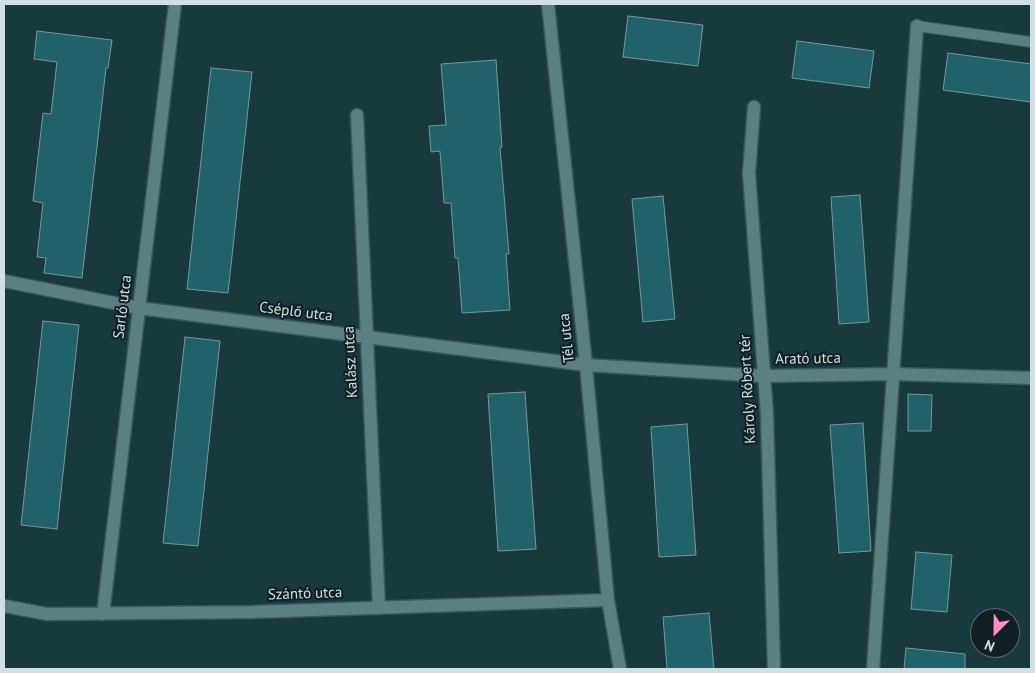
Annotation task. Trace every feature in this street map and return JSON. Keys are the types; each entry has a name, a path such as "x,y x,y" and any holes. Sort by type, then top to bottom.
{"street":[{"name":"Sarló utca","path":"103,614 175,4"},
{"name":"Tél utca","path":"548,4 586,365 608,600 620,669"},
{"path":"873,669 917,26"},
{"name":"Károly Róbert tér","path":"754,107 749,172 767,424 774,669"},
{"name":"Kalász utca","path":"357,115 379,608"},
{"name":"Cséplő utca","path":"4,281 139,308 586,365"},
{"name":"Arató utca","path":"586,365 764,376 893,374 1031,378"},
{"name":"Szántó utca","path":"4,606 47,614 103,614 379,608 608,600"}],"lane":[{"path":"917,26 1031,42"}],"building":[{"path":"628,16 703,25 698,66 623,57"},
{"path":"37,31 112,40 108,68 106,68 82,278 44,273 46,258 37,257 43,203 33,201 43,113 51,114 57,62 34,59"},
{"path":"797,41 874,51 869,88 792,78"},
{"path":"948,53 1031,64 1031,102 943,90"},
{"path":"496,60 502,147 500,147 509,254 506,254 510,310 462,313 451,203 444,203 440,151 431,152 429,126 446,125 441,64"},
{"path":"211,68 252,72 228,293 187,289"},
{"path":"860,195 869,322 839,324 831,197"},
{"path":"663,196 675,319 643,322 632,199"},
{"path":"43,321 79,325 57,529 21,525"},
{"path":"185,337 220,341 198,546 163,543"},
{"path":"525,392 536,549 498,551 488,394"},
{"path":"908,394 932,395 931,431 908,431"},
{"path":"863,423 871,551 839,553 830,425"},
{"path":"687,424 696,555 659,557 651,427"},
{"path":"916,552 952,555 947,612 911,609"},
{"path":"709,613 714,669 667,669 663,617"},
{"path":"906,648 965,654 965,669 904,669"}]}
